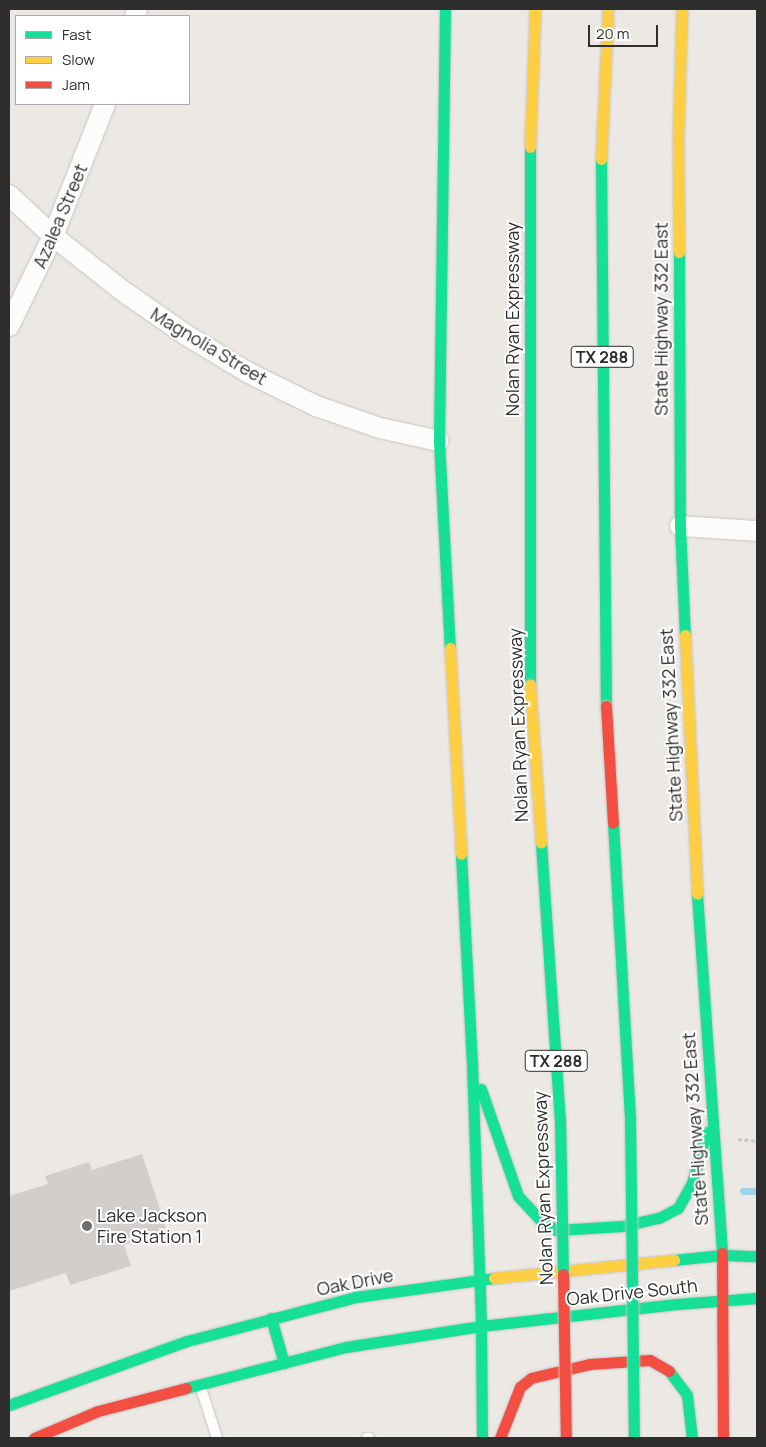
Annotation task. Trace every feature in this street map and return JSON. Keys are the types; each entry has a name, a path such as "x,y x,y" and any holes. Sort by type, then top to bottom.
{"main road":[{"path":"445,9 439,441 472,1064 480,1279 482,1438"},
{"name":"Nolan Ryan Expressway","path":"535,9 530,137 530,685 560,1119 566,1438"},
{"name":"TX 288","path":"608,9 601,139 606,706 630,1117 634,1438"},
{"name":"State Highway 332 East","path":"682,9 678,140 680,526 696,881 722,1255 724,1302 723,1438"},
{"path":"472,1064 518,1196 540,1220 556,1230 623,1226 659,1218 678,1208 692,1183 711,1112"},
{"path":"722,1255 757,1256"},
{"name":"Oak Drive","path":"9,1405 54,1393 271,1318 356,1297 480,1279 722,1255"},
{"name":"Oak Drive South","path":"481,1326 677,1304 724,1302 757,1298"},
{"path":"271,1318 284,1363"},
{"path":"34,1438 61,1421 198,1379 284,1363 346,1347 481,1326"},
{"path":"500,1438 520,1387 531,1378 590,1364 650,1360 667,1369 687,1395 692,1438"}],"street":[{"name":"Azalea Street","path":"9,326 53,236 105,105"},
{"name":"Magnolia Street","path":"9,196 53,236 120,288 186,335 247,372 316,406 380,428 439,441"},
{"path":"680,526 757,532"}],"lane":[{"path":"198,1379 217,1438"}],"path":[{"path":"729,1139 749,1138 757,1141"}],"building":[{"name":"Lake Jackson Fire Station 1","path":"142,1154 167,1231 124,1245 131,1266 70,1285 66,1273 9,1291 9,1196 48,1184 45,1176 89,1162 92,1170"}],"waterway":[{"path":"743,1191 757,1191"}],"traffic: fast":[{"path":"445,9 439,441 450,648"},
{"path":"530,147 530,685"},
{"path":"601,159 606,706"},
{"path":"679,252 680,526 685,635"},
{"path":"613,823 630,1117 634,1438"},
{"path":"541,843 560,1119 563,1274"},
{"path":"461,854 472,1064 481,1326 482,1438"},
{"path":"697,894 722,1253"},
{"path":"481,1089 518,1196 540,1220 556,1230 623,1226 659,1218 678,1208 692,1183 706,1132"},
{"path":"674,1260 722,1255 757,1256"},
{"path":"9,1405 187,1341 356,1297 494,1278"},
{"path":"186,1388 346,1347 481,1326 677,1304 757,1298"},
{"path":"271,1318 284,1363"},
{"path":"669,1371 687,1395 692,1438"}],"traffic: slow":[{"path":"530,147 535,9"},
{"path":"601,159 608,9"},
{"path":"679,252 678,140 682,9"},
{"path":"685,635 697,894"},
{"path":"450,648 461,854"},
{"path":"530,685 541,843"},
{"path":"494,1278 674,1260"}],"traffic: jam":[{"path":"606,706 613,823"},
{"path":"722,1253 723,1438"},
{"path":"563,1274 566,1438"},
{"path":"500,1438 520,1387 531,1378 590,1364 650,1360 669,1371"},
{"path":"34,1438 98,1411 186,1388"}],"place":[{"name":"Lake Jackson Fire Station 1","path":"87,1226"}]}
